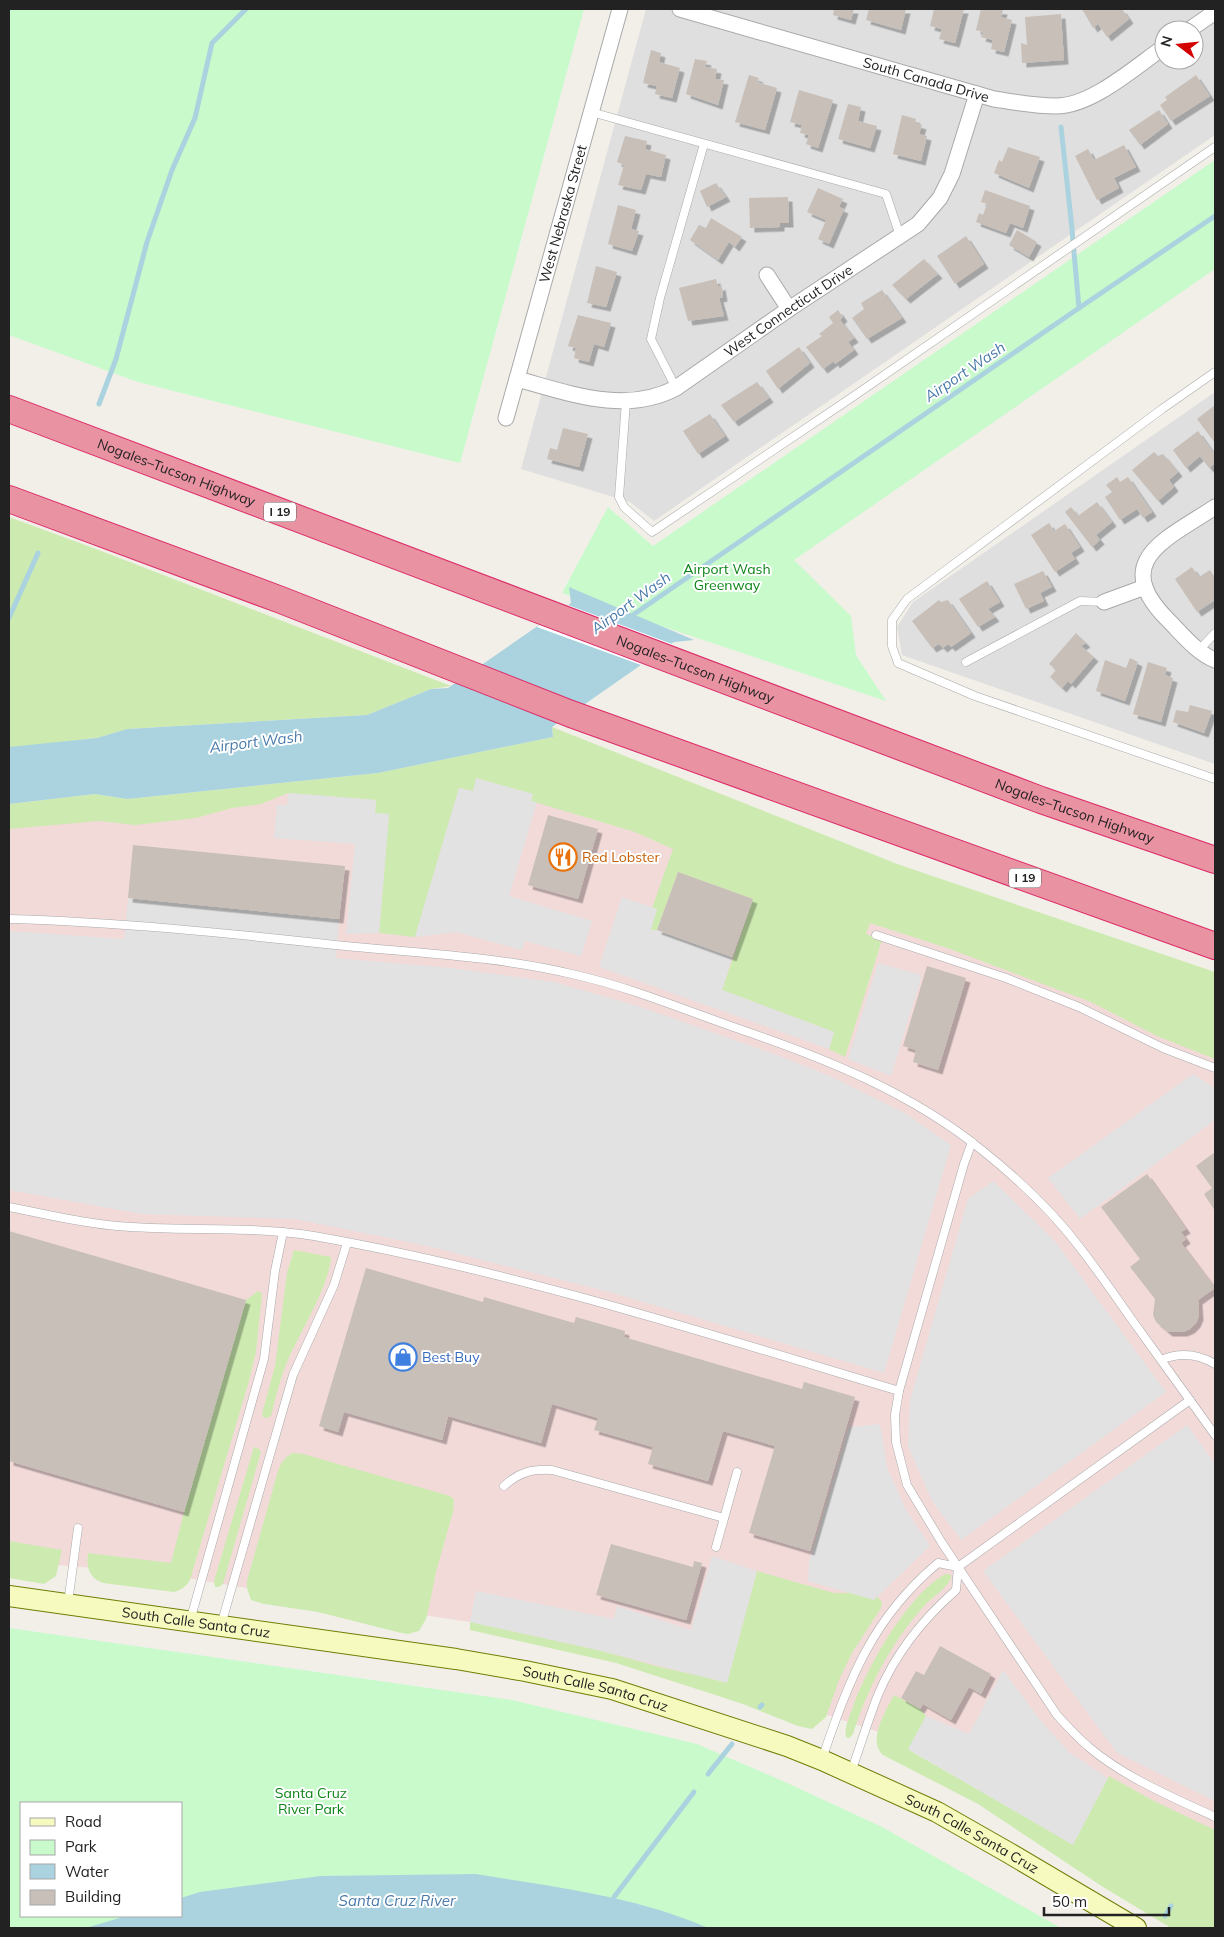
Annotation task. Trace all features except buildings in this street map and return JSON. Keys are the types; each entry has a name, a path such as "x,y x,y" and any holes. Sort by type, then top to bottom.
{"highway":[{"name":"Nogales–Tucson Highway","path":"9,409 1040,800 1215,860"},
{"name":"I 19","path":"10,500 281,600 571,714 1215,946"}],"street":[{"name":"West Nebraska Street","path":"506,418 620,9"},
{"name":"South Canada Drive","path":"680,9 994,99 1058,106 1086,99 1115,82 1154,55"},
{"path":"1204,20 1215,12"},
{"name":"West Connecticut Drive","path":"517,379 596,400 639,401 676,388 789,309 918,224 940,198 952,174 977,94"},
{"path":"767,275 789,309"},
{"path":"1215,507 1150,554 1144,563 1142,574 1149,597 1162,614 1199,650 1215,660"},
{"path":"1104,602 1144,585"},
{"name":"South Calle Santa Cruz","path":"9,1596 67,1606 479,1662 612,1689 787,1746 851,1772 966,1828 1136,1928"}],"lane":[{"path":"591,112 886,194 900,236"},
{"path":"676,388 651,339 660,298 704,144"},
{"path":"626,401 619,497 624,507 652,532 851,398 1215,147"},
{"path":"1215,372 1162,409 907,600 892,620 892,646 898,663 974,696 1215,779"},
{"path":"966,662 1080,601 1104,602"},
{"path":"1199,650 1215,633"},
{"path":"9,919 141,926 296,940 529,965 574,974 642,994 829,1062 892,1092 933,1115 972,1142 1016,1179 1070,1236 1215,1434"},
{"path":"876,936 1006,978 1078,1007 1163,1048 1215,1068"},
{"path":"972,1142 964,1164 899,1392 895,1432 902,1470 907,1485 920,1509 1042,1694 1057,1715 1078,1738 1090,1749 1118,1768 1215,1817"},
{"path":"9,1207 117,1226 254,1229 347,1243 586,1298 770,1351 899,1392"},
{"path":"189,1622 264,1359 274,1271 283,1232"},
{"path":"221,1626 292,1375 334,1285 347,1243"},
{"path":"1161,1360 1180,1354 1206,1358 1215,1364"},
{"path":"822,1760 854,1673 867,1647 886,1618 911,1588 938,1563 958,1567 1190,1400"},
{"path":"504,1486 513,1477 525,1471 552,1470 724,1518"},
{"path":"716,1547 737,1472"},
{"path":"67,1606 78,1528"},
{"path":"851,1772 885,1680 912,1636 956,1590 958,1567"}],"shaded area":[{"path":"646,9 1215,9 1215,135 654,521 630,502 521,469"},
{"path":"1215,392 1215,764 902,655 897,627 913,602"},
{"path":"481,759 1215,1019 1215,1927 885,1734 739,1686 470,1622 280,1594 164,1574 9,1561 9,825 299,786"},
{"path":"476,778 533,794 531,801 537,802 509,896 592,921 581,956 525,941 522,950 456,932 415,937 459,788 473,791"},
{"path":"288,793 376,800 375,813 389,814 379,933 346,934 355,844 274,838 277,805 287,805"},
{"path":"622,897 657,909 651,930 657,930 732,957 722,990 834,1032 829,1049 599,967"},
{"path":"128,898 339,919 336,958 451,968 554,982 641,1007 777,1055 830,1076 905,1113 951,1145 884,1373 613,1293 423,1245 295,1219 142,1214 9,1190 9,931 124,939"},
{"path":"878,963 922,975 891,1076 848,1059"},
{"path":"1193,1074 1215,1088 1215,1120 1080,1219 1048,1178"},
{"path":"993,1181 1054,1240 1166,1392 961,1540 932,1501 908,1446 910,1400 968,1199"},
{"path":"880,1424 887,1467 906,1510 930,1546 874,1600 808,1581 809,1562 849,1427"},
{"path":"1187,1425 1215,1464 1215,1801 1117,1753 983,1571"},
{"path":"712,1556 757,1571 727,1683 598,1650 470,1622 476,1591 614,1619 617,1606 691,1630"},
{"path":"1003,1670 1041,1721 1070,1753 1108,1778 1073,1845 908,1749 926,1716 969,1734"}],"green space":[{"path":"9,9 584,9 460,463 138,382 9,335"},
{"name":"Airport Wash Greenway","path":"1215,160 1215,269 794,560 851,616 856,655 886,701 562,593 608,507 653,546"},
{"path":"9,517 451,686 431,689 367,715 127,729 97,738 9,748"},
{"path":"552,727 900,865 1215,972 1215,1059 1157,1036 1091,1002 947,948 870,923 866,934 882,940 845,1057 829,1049 834,1032 722,990 753,899 678,872 657,930 650,930 657,909 652,908 673,849 635,832 531,801 533,794 477,779 473,791 459,788 415,937 379,933 389,815 375,813 376,800 288,793 261,804 232,808 196,818 135,825 99,821 9,829 9,804 95,794 127,799 378,773 553,737"},
{"path":"294,1250 331,1257 320,1295 288,1360 280,1381 271,1416 267,1418 263,1417 262,1414 275,1366 287,1273"},
{"path":"258,1291 262,1294 256,1352 190,1580 183,1588 174,1592 98,1581 90,1571 88,1553 171,1563 246,1300"},
{"path":"254,1447 261,1452 223,1584 215,1587 214,1581"},
{"path":"293,1453 303,1454 450,1496 454,1500 453,1512 436,1572 426,1619 419,1631 408,1634 397,1632 318,1612 264,1604 251,1600 247,1581 277,1474 284,1460"},
{"path":"9,1541 62,1550 56,1576 44,1584 9,1578"},
{"path":"757,1571 834,1593 874,1593 882,1602 881,1608 852,1653 839,1680 826,1717 812,1729 798,1726 740,1703 616,1663 470,1630 470,1622 598,1650 660,1667 727,1682"},
{"path":"946,1574 951,1575 948,1583 912,1620 891,1650 873,1683 853,1734 849,1738 846,1737 846,1729 859,1691 890,1633 918,1597 932,1583"},
{"name":"Santa Cruz River Park","path":"9,1628 512,1700 697,1744 882,1827 1061,1928 9,1928"},
{"path":"894,1695 920,1709 926,1716 909,1750 1073,1844 1109,1776 1154,1801 1215,1830 1215,1928 1171,1928 1103,1887 978,1804 883,1755 877,1742 877,1734"}],"water":[{"path":"569,587 694,640 674,642 552,727 553,737 378,773 127,799 95,794 9,804 9,747 97,738 127,729 367,715 431,689 448,688 571,603"},
{"name":"Santa Cruz River","path":"476,1874 565,1888 624,1900 681,1917 708,1928 86,1928 123,1917 182,1917 182,1898 200,1892 321,1876"}],"pier":[{"path":"568,605 672,644 641,665 537,627"}],"waterway":[{"path":"99,404 116,359 147,242 172,170 195,118 212,43 246,9"},
{"path":"1061,127 1079,308"},
{"name":"Airport Wash","path":"630,617 1215,216"},
{"path":"9,618 38,553"},
{"path":"708,1774 732,1744"},
{"path":"614,1897 694,1792"},
{"path":"1165,1916 1171,1906"}],"place":[{"name":"Red Lobster","path":"563,857"},
{"name":"Best Buy","path":"403,1357"}]}
